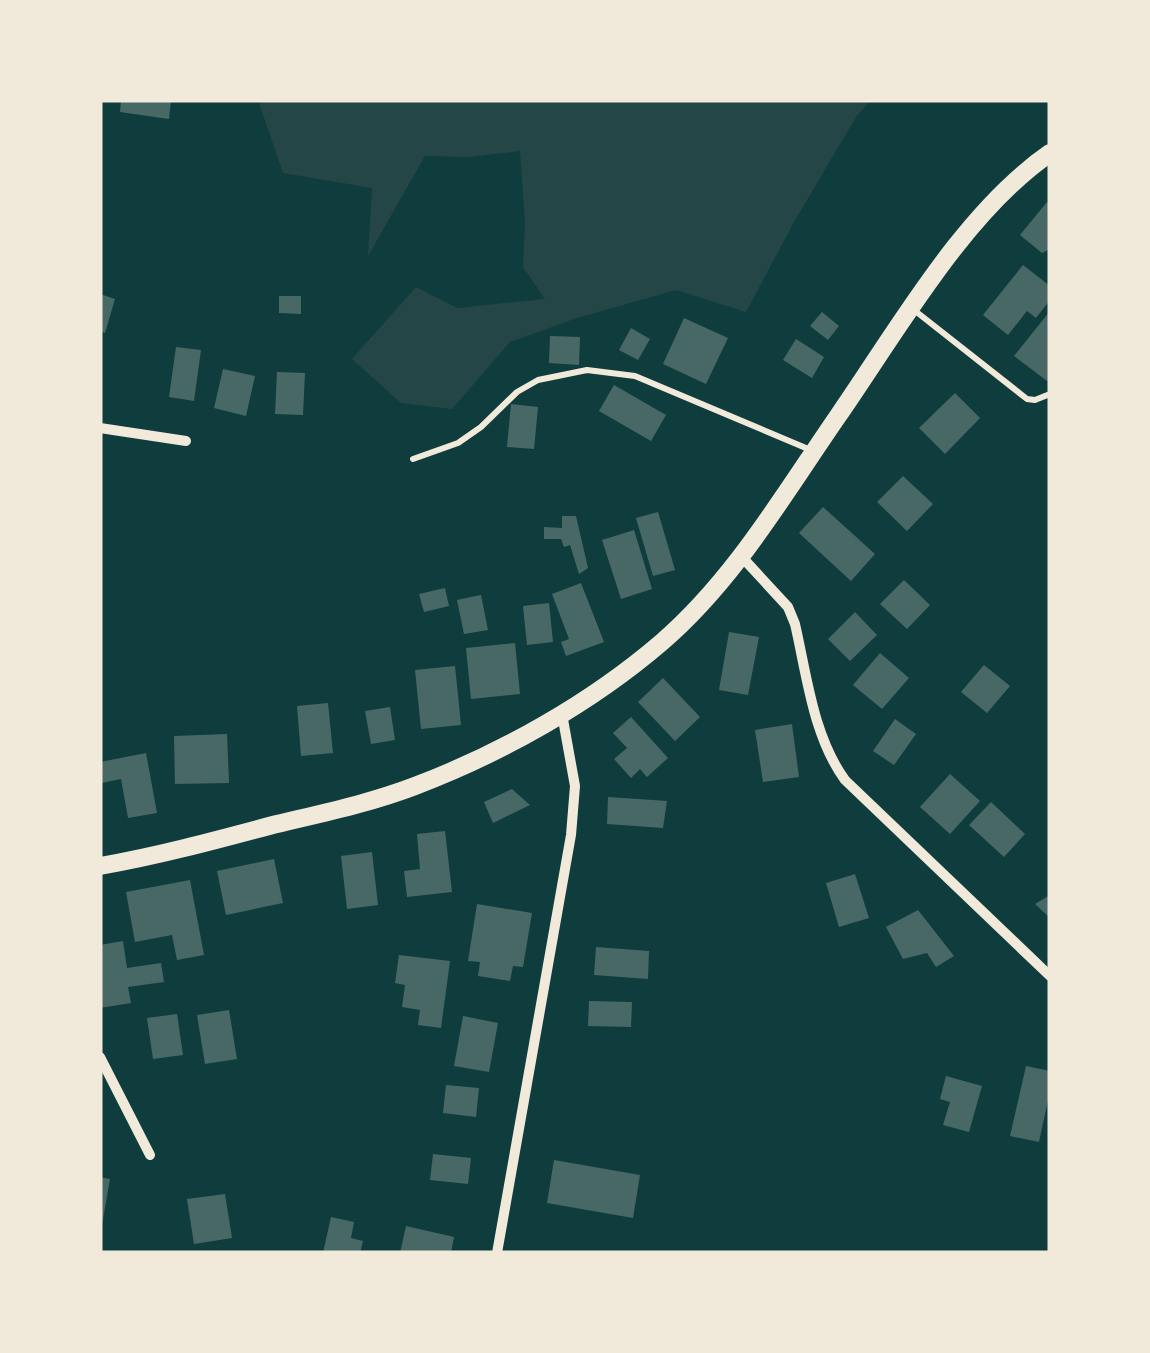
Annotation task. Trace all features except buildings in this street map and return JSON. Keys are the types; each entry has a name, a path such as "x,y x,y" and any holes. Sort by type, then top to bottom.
{"main road":[{"path":"100,866 177,851 414,786 509,743 562,713 663,641 740,556 980,217 1021,175 1050,153"}],"street":[{"path":"100,428 186,441"},
{"path":"740,556 788,607 830,760 845,780 1050,976"},
{"path":"497,1253 571,835 575,786 562,713"},
{"path":"100,1057 150,1155"}],"lane":[{"path":"913,309 1027,399 1050,394"},
{"path":"413,459 458,442 481,427 517,392 538,380 587,370 635,376 814,451"}],"shaded area":[{"path":"261,100 871,100 856,117 794,222 746,312 676,290 577,318 510,342 452,409 401,403 352,359 416,287 457,308 545,299 523,267 525,223 520,151 470,157 425,156 368,256 372,188 283,173"}]}
